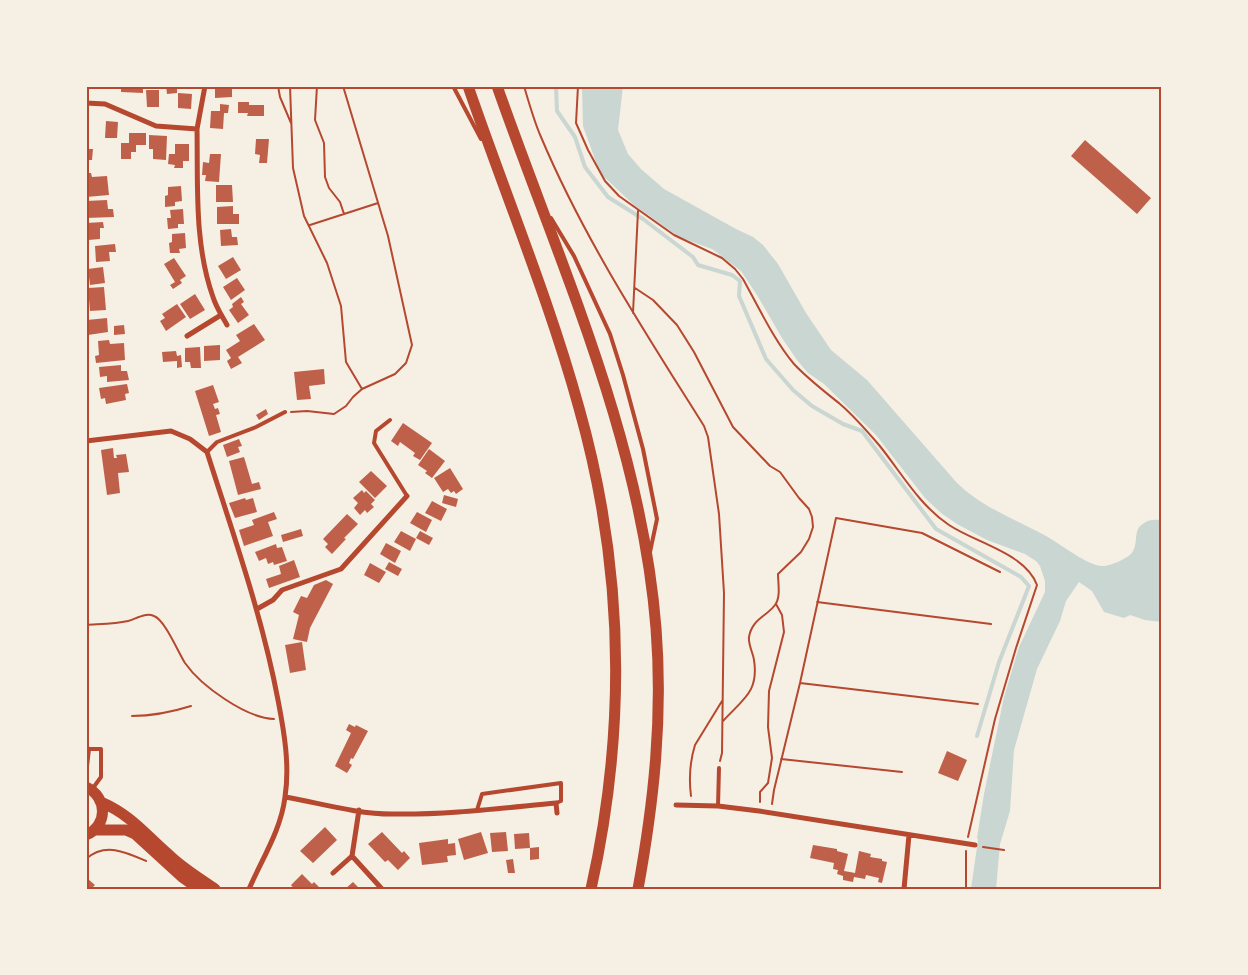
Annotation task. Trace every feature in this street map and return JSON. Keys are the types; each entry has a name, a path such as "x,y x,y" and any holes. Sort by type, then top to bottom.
{"main road":[{"path":"468,86 540,285 577,400 598,485 610,552 616,628 616,701 613,754 607,802 600,849 591,889"},
{"path":"497,86 598,364 619,432 636,501 648,564 656,627 658,726 654,783 638,889"},
{"path":"89,789 101,802 115,808 137,824 173,859 215,889"},
{"path":"89,834 103,816 101,802"},
{"path":"89,834 126,830 135,834 182,877 199,889"}],"street":[{"path":"205,86 197,128 199,218 206,269 213,298 227,325"},
{"path":"86,103 105,104 156,126 197,128"},
{"path":"188,336 222,314"},
{"path":"86,441 172,431 190,439 206,452 257,609 270,657 282,720 286,756 285,797 275,835 250,889"},
{"path":"257,609 273,600 282,590 341,570 407,496"},
{"path":"285,797 390,814 556,804 557,813"},
{"path":"676,804 718,806 759,811 975,845"},
{"path":"334,873 352,856 359,810"},
{"path":"904,889 910,835"},
{"path":"352,856 382,889"}],"lane":[{"path":"453,86 494,162"},
{"path":"535,192 574,256 610,334 643,448 656,519 648,564"},
{"path":"206,452 217,442 256,427 285,412"},
{"path":"390,420 376,431 374,443 407,496"},
{"path":"86,775 87,748 101,749 102,777 89,789"},
{"path":"718,806 719,768"},
{"path":"477,810 482,794 561,783 561,801 556,804"}],"path":[{"path":"278,86 280,97 291,125"},
{"path":"290,86 293,168 304,216 327,263 341,306 346,362 362,389"},
{"path":"317,86 315,120 324,143 325,177 329,188 340,202 344,214"},
{"path":"285,412 307,411 334,414 346,406 362,389 395,374 406,363 412,345 388,236 343,86"},
{"path":"524,86 540,136 608,271 704,426 708,437 719,514 724,593 722,753 719,768"},
{"path":"578,86 576,123 605,182 618,196 674,235 722,258 736,269 784,350 794,363 808,378 842,406 878,444 934,514 961,533 1020,563 1034,578 1037,585 1036,591 1016,648 995,719 966,844 966,889"},
{"path":"309,226 378,203"},
{"path":"633,313 638,211"},
{"path":"634,288 653,300 677,325 694,352 733,427 770,466 780,472 809,509 812,517 813,527 801,552 778,574 778,597 776,604 757,620 749,638 754,660 755,679 753,689 722,722"},
{"path":"771,813 774,790 800,683 836,518 922,533 1000,572"},
{"path":"817,602 991,624"},
{"path":"759,811 760,792 768,783 772,758 768,727 769,691 784,632 782,615 776,604"},
{"path":"86,625 127,621 141,616 156,616 162,622 184,662 208,687 245,711 258,716 282,720"},
{"path":"800,683 978,704"},
{"path":"692,805 690,783 695,745 723,699"},
{"path":"132,716 176,711 191,706"},
{"path":"781,759 902,772"},
{"path":"975,845 1004,850"},
{"path":"86,859 92,853 105,849 123,851 148,862"}],"shaded area":[{"path":"582,86 623,86 618,130 628,154 641,169 664,189 753,237 763,245 778,264 806,313 831,350 867,380 967,492 988,506 1046,536 1082,559 1103,566 1120,561 1131,554 1140,526 1149,521 1162,521 1162,622 1145,620 1130,615 1124,618 1104,612 1092,591 1079,582 1066,601 1060,621 1037,669 1014,750 1010,811 1000,844 996,889 971,889 977,838 1004,697 1019,647 1045,592 1045,581 1040,566 1025,554 987,540 941,513 925,498 876,435 824,384 808,373 797,360 741,271 712,249 679,237 634,205 603,176 583,126"}],"building":[{"path":"121,86 143,86 143,93 121,92"},
{"path":"166,86 177,86 177,93 167,94"},
{"path":"215,86 232,86 232,97 215,98"},
{"path":"146,90 159,90 159,107 147,107"},
{"path":"178,93 192,94 191,109 178,108"},
{"path":"238,102 249,102 249,105 264,105 264,116 247,116 248,113 238,113"},
{"path":"220,104 229,105 228,113 224,113 223,129 210,128 211,111 220,111"},
{"path":"106,121 118,122 117,138 105,138"},
{"path":"129,133 146,133 146,145 136,145 136,152 131,152 131,159 121,159 121,143 129,143"},
{"path":"149,135 167,136 166,160 153,159 153,149 149,149"},
{"path":"256,139 269,139 267,163 259,163 260,155 255,154"},
{"path":"1085,140 1151,198 1137,214 1071,156"},
{"path":"175,144 189,144 189,161 183,161 183,168 174,168 175,165 168,164 169,154 175,154"},
{"path":"86,149 93,149 92,160 89,160 89,170 86,170"},
{"path":"210,154 221,154 219,182 205,181 206,175 202,175 203,162 209,163"},
{"path":"86,173 91,173 92,177 107,176 109,195 86,197"},
{"path":"216,185 232,185 233,202 216,202"},
{"path":"181,186 182,201 175,202 175,206 165,207 165,196 168,195 168,187"},
{"path":"107,200 108,209 113,209 114,217 86,218 86,201"},
{"path":"233,206 233,214 239,214 239,224 217,224 217,207"},
{"path":"183,209 184,224 178,224 178,228 168,229 167,218 171,218 170,210"},
{"path":"103,222 104,228 100,228 100,239 88,240 86,223"},
{"path":"231,229 232,237 237,237 238,245 221,246 220,230"},
{"path":"185,233 186,248 179,249 180,253 170,253 169,243 172,242 172,234"},
{"path":"115,244 116,252 109,252 110,261 96,262 95,246"},
{"path":"233,257 241,270 226,279 218,266"},
{"path":"174,258 186,276 180,280 182,283 173,289 170,285 175,282 164,264"},
{"path":"103,267 105,283 90,285 88,269"},
{"path":"237,278 245,290 231,300 223,287"},
{"path":"104,287 106,310 90,311 88,288"},
{"path":"195,294 205,310 190,319 180,304"},
{"path":"241,297 244,302 241,304 249,315 238,323 229,310 233,307 232,304"},
{"path":"177,304 186,317 166,331 160,321 165,318 162,314"},
{"path":"107,318 108,332 88,335 87,320"},
{"path":"254,324 265,340 238,357 242,363 231,369 227,361 231,358 226,350 240,341 236,335"},
{"path":"124,325 125,334 114,335 114,326"},
{"path":"109,340 110,344 124,343 125,360 96,363 95,356 99,355 98,341"},
{"path":"220,345 220,360 204,361 204,346"},
{"path":"200,347 201,368 191,368 190,362 185,362 185,348"},
{"path":"176,351 177,356 181,355 182,367 177,368 177,361 163,362 162,352"},
{"path":"121,365 121,371 127,371 129,380 107,382 107,376 100,377 99,367"},
{"path":"324,369 325,384 309,386 311,399 297,400 294,372"},
{"path":"127,384 129,393 125,394 126,400 106,404 105,398 101,399 99,388"},
{"path":"213,385 219,402 213,404 215,409 218,408 220,414 216,415 221,432 209,436 195,391"},
{"path":"266,409 268,414 259,420 256,415"},
{"path":"403,423 432,443 420,460 413,456 415,453 400,442 398,446 391,441"},
{"path":"239,439 242,446 238,447 240,452 227,457 223,445"},
{"path":"113,448 114,458 117,458 116,455 126,454 129,472 118,473 120,493 107,495 101,450"},
{"path":"429,449 445,461 432,478 425,473 427,471 418,465"},
{"path":"244,457 252,484 259,482 261,489 238,495 229,461"},
{"path":"450,468 463,489 456,494 454,491 451,493 448,489 443,492 434,478"},
{"path":"371,471 387,486 375,498 359,482"},
{"path":"362,490 364,493 366,491 375,500 371,504 374,507 367,513 365,510 360,515 354,508 358,503 353,498"},
{"path":"444,495 458,499 456,507 442,503"},
{"path":"245,498 246,500 253,498 257,512 235,518 229,503"},
{"path":"432,501 447,509 441,521 425,513"},
{"path":"274,512 277,519 268,522 273,536 244,546 239,530 254,525 252,520"},
{"path":"417,512 432,520 426,532 410,523"},
{"path":"347,514 358,524 332,554 325,547 328,544 323,539"},
{"path":"301,529 303,536 283,542 281,535"},
{"path":"401,531 416,539 410,551 394,542"},
{"path":"420,531 433,538 429,545 416,538"},
{"path":"386,543 401,551 395,563 380,554"},
{"path":"276,544 277,548 282,547 287,561 274,565 273,562 268,564 266,558 259,561 255,552"},
{"path":"294,560 300,577 269,588 266,579 281,574 279,566"},
{"path":"389,562 402,569 398,576 385,569"},
{"path":"370,563 386,572 379,583 364,575"},
{"path":"326,580 333,584 310,628 307,642 293,639 299,615 293,612 301,596 307,598 314,585"},
{"path":"302,642 306,670 290,673 285,645"},
{"path":"349,724 368,731 353,759 351,758 349,763 352,765 347,773 335,766 351,733 346,730"},
{"path":"947,751 967,760 958,781 938,773"},
{"path":"325,827 337,840 313,863 300,851"},
{"path":"382,832 402,853 404,851 410,858 398,870 388,860 385,862 368,844"},
{"path":"481,832 488,853 464,860 458,839"},
{"path":"506,832 508,851 492,852 490,833"},
{"path":"529,833 530,848 515,849 514,834"},
{"path":"448,839 448,844 455,843 456,855 447,856 448,862 422,865 419,843"},
{"path":"813,845 837,849 837,851 848,854 844,871 855,873 859,851 871,854 870,857 882,859 882,861 887,862 882,883 878,882 879,878 866,875 865,879 854,877 853,882 843,880 843,876 837,874 838,870 833,869 834,863 810,858"},
{"path":"539,847 539,859 530,860 530,848"},
{"path":"513,859 515,873 508,873 506,860"},
{"path":"302,874 312,884 314,882 321,889 294,889 291,885"},
{"path":"88,879 95,885 91,889 86,889 86,880"},
{"path":"353,882 360,889 345,889"}],"waterway":[{"path":"556,86 557,111 575,137 585,167 608,197 643,219 693,257 698,265 732,275 740,281 739,296 766,359 793,390 812,406 843,424 862,431 936,529 1021,577 1029,586 999,662 977,736"}]}
